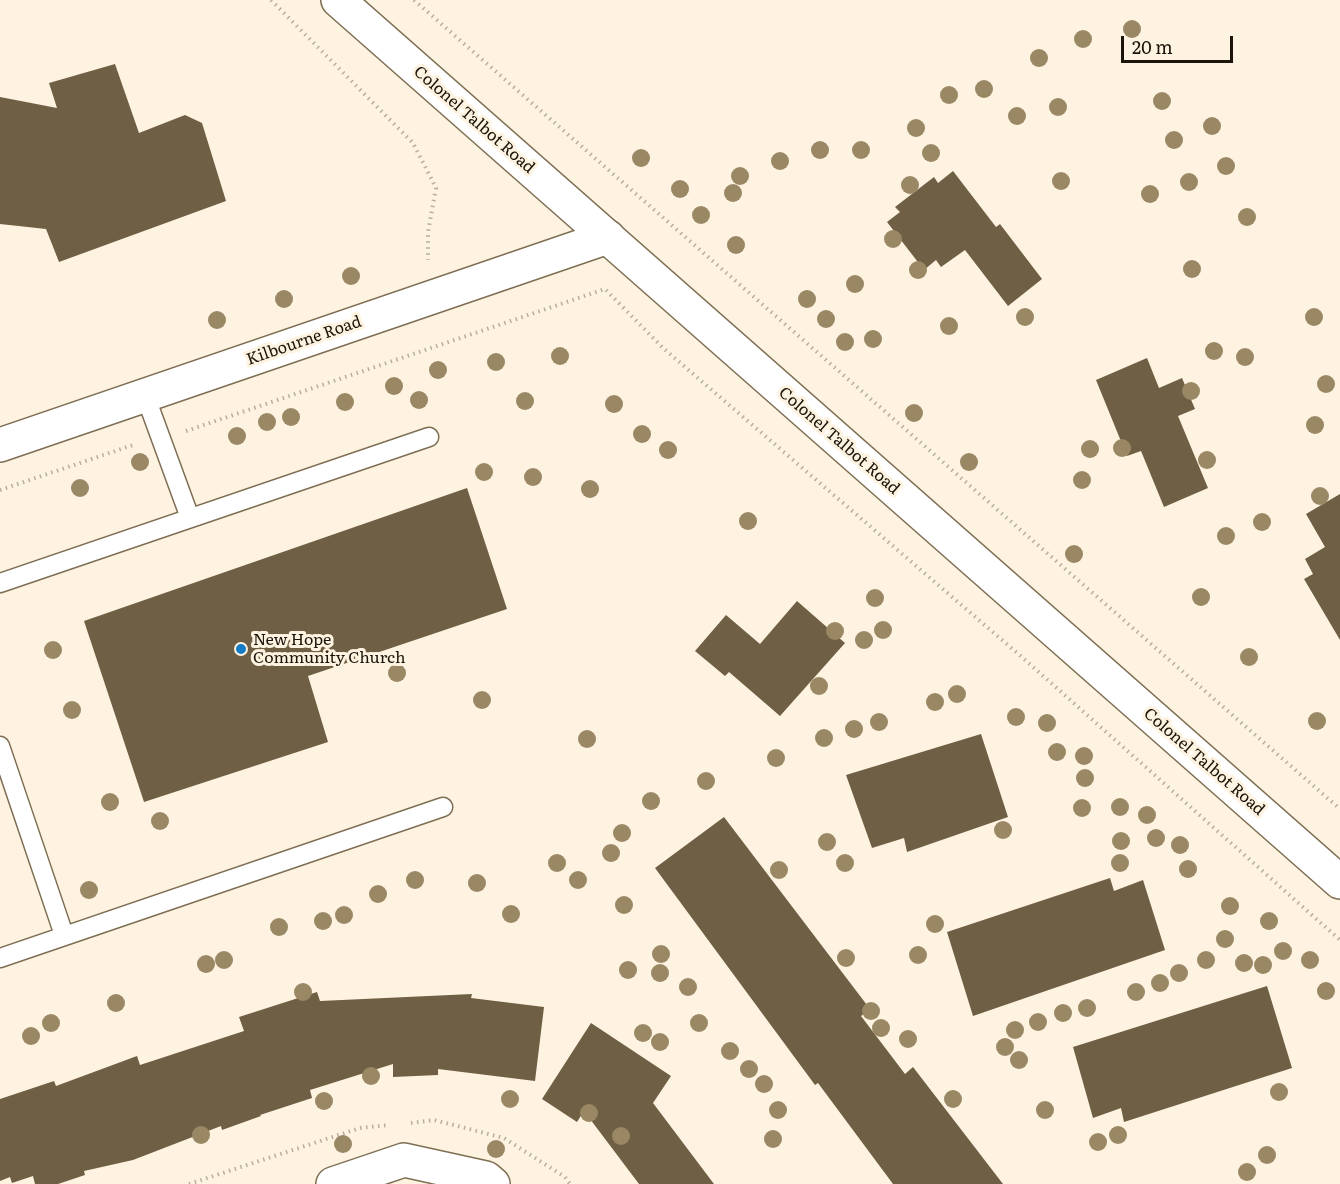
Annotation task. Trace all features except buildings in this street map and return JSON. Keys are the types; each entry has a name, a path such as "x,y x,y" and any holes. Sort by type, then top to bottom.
{"main road":[{"name":"Colonel Talbot Road","path":"338,0 1340,882"},
{"name":"Kilbourne Road","path":"0,445 608,237"},
{"path":"333,1184 404,1160 486,1178 493,1184"}],"lane":[{"path":"145,395 190,518"},
{"path":"0,583 429,437"},
{"path":"0,746 64,936"},
{"path":"0,958 443,807"}],"path":[{"path":"271,0 413,143 436,188 428,232 428,262"},
{"path":"414,0 1340,809"},
{"path":"186,431 606,289 663,348 1014,650 1340,940"},
{"path":"0,490 143,441"}],"place":[{"name":"New Hope Community Church","path":"241,649"}]}
